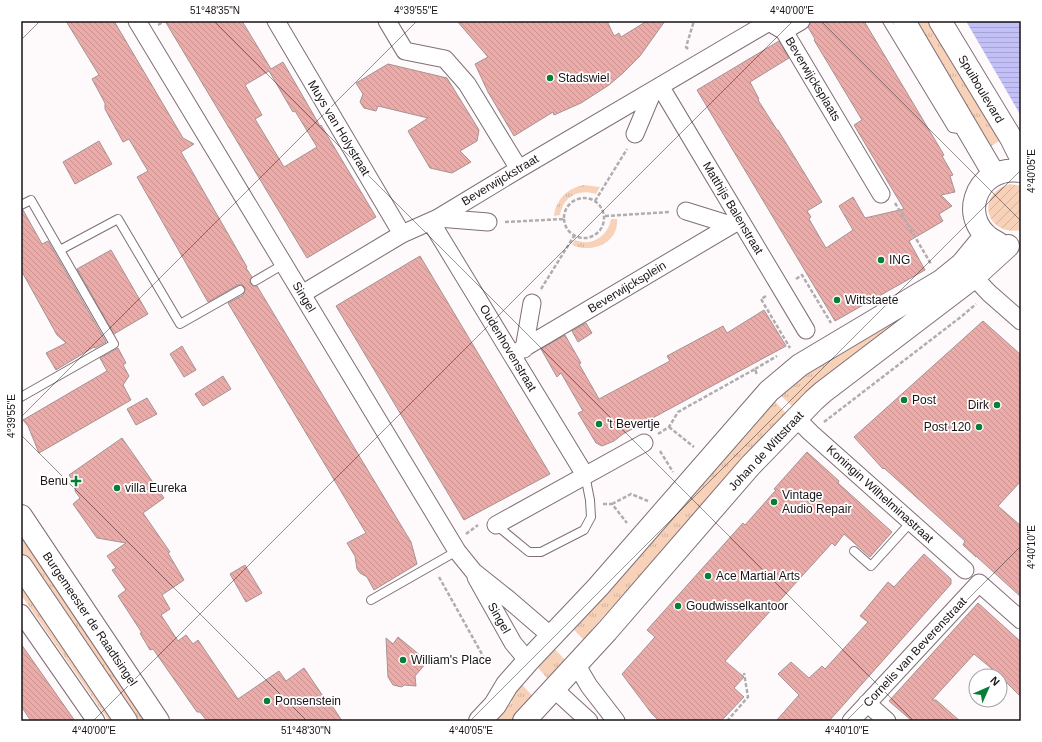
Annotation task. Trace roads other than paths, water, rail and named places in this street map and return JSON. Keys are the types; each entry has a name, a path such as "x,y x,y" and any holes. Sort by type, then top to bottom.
{"street":[{"name":"Singel","path":"137,21 455,547 474,572 551,636"},
{"name":"Muys van Holystraat","path":"276,21 402,234"},
{"path":"387,21 405,51 445,59 467,84 519,169"},
{"path":"784,31 801,21"},
{"path":"904,21 994,174"},
{"name":"Spuiboulevard","path":"940,21 1011,138 1021,158"},
{"name":"Beverwijcksplaats","path":"698,65 769,22 784,31 881,194"},
{"name":"Beverwijckstraat","path":"302,294 402,234 435,220 519,169 698,65"},
{"path":"635,134 656,89"},
{"name":"Matthijs Balenstraat","path":"656,89 736,223 781,288 806,330"},
{"path":"1015,245 992,240 986,235 976,220 974,203 981,186 994,174 1012,170 1021,171"},
{"path":"686,211 736,223"},
{"path":"435,220 488,222"},
{"name":"Oudenhovenstraat","path":"435,220 518,352 585,475"},
{"name":"Beverwijcksplein","path":"518,352 736,223"},
{"path":"480,721 495,705 507,685 528,661 598,587 770,391 800,365 942,281 962,264 986,235"},
{"name":"Johan de Wittstraat","path":"524,721 607,631 750,466 804,425 823,392 1015,245"},
{"path":"974,277 988,293 1021,321"},
{"path":"518,352 532,302"},
{"name":"Koningin Wilhelminastraat","path":"804,425 965,570"},
{"path":"496,525 648,440"},
{"name":"Burgemeester de Raadtsingel","path":"21,516 158,721"},
{"path":"21,566 126,721"},
{"name":"Singel","path":"474,572 479,585 513,643 528,661"},
{"name":"Cornelis van Beverenstraat","path":"851,721 979,583 1021,620"},
{"path":"21,613 96,721"},
{"path":"576,664 589,686 616,721"},
{"path":"554,689 589,721"},
{"path":"867,703 887,721"}],"lane":[{"path":"887,21 952,128 970,132"},
{"path":"21,205 30,200 114,344 21,397"},
{"path":"60,250 118,219 180,324 240,290"},
{"path":"255,281 284,264"},
{"path":"496,525 529,552 541,552 584,530 591,517 585,475"},
{"path":"854,550 871,566 911,522"},
{"path":"371,600 433,564 455,547"}],"water":[{"path":"966,21 1021,21 1021,116"}],"place":[{"name":"Stadswiel","path":"550,78"},
{"name":"ING","path":"881,260"},
{"name":"Wittstaete","path":"837,300"},
{"name":"Post","path":"904,400"},
{"name":"Dirk","path":"997,405"},
{"name":"'t Bevertje","path":"599,424"},
{"name":"Post 120","path":"979,427"},
{"name":"Benu","path":"76,481"},
{"name":"villa Eureka","path":"117,488"},
{"name":"Vintage Audio Repair","path":"774,502"},
{"name":"Ace Martial Arts","path":"708,576"},
{"name":"Goudwisselkantoor","path":"678,606"},
{"name":"William's Place","path":"403,660"},
{"name":"Ponsenstein","path":"267,701"}]}
